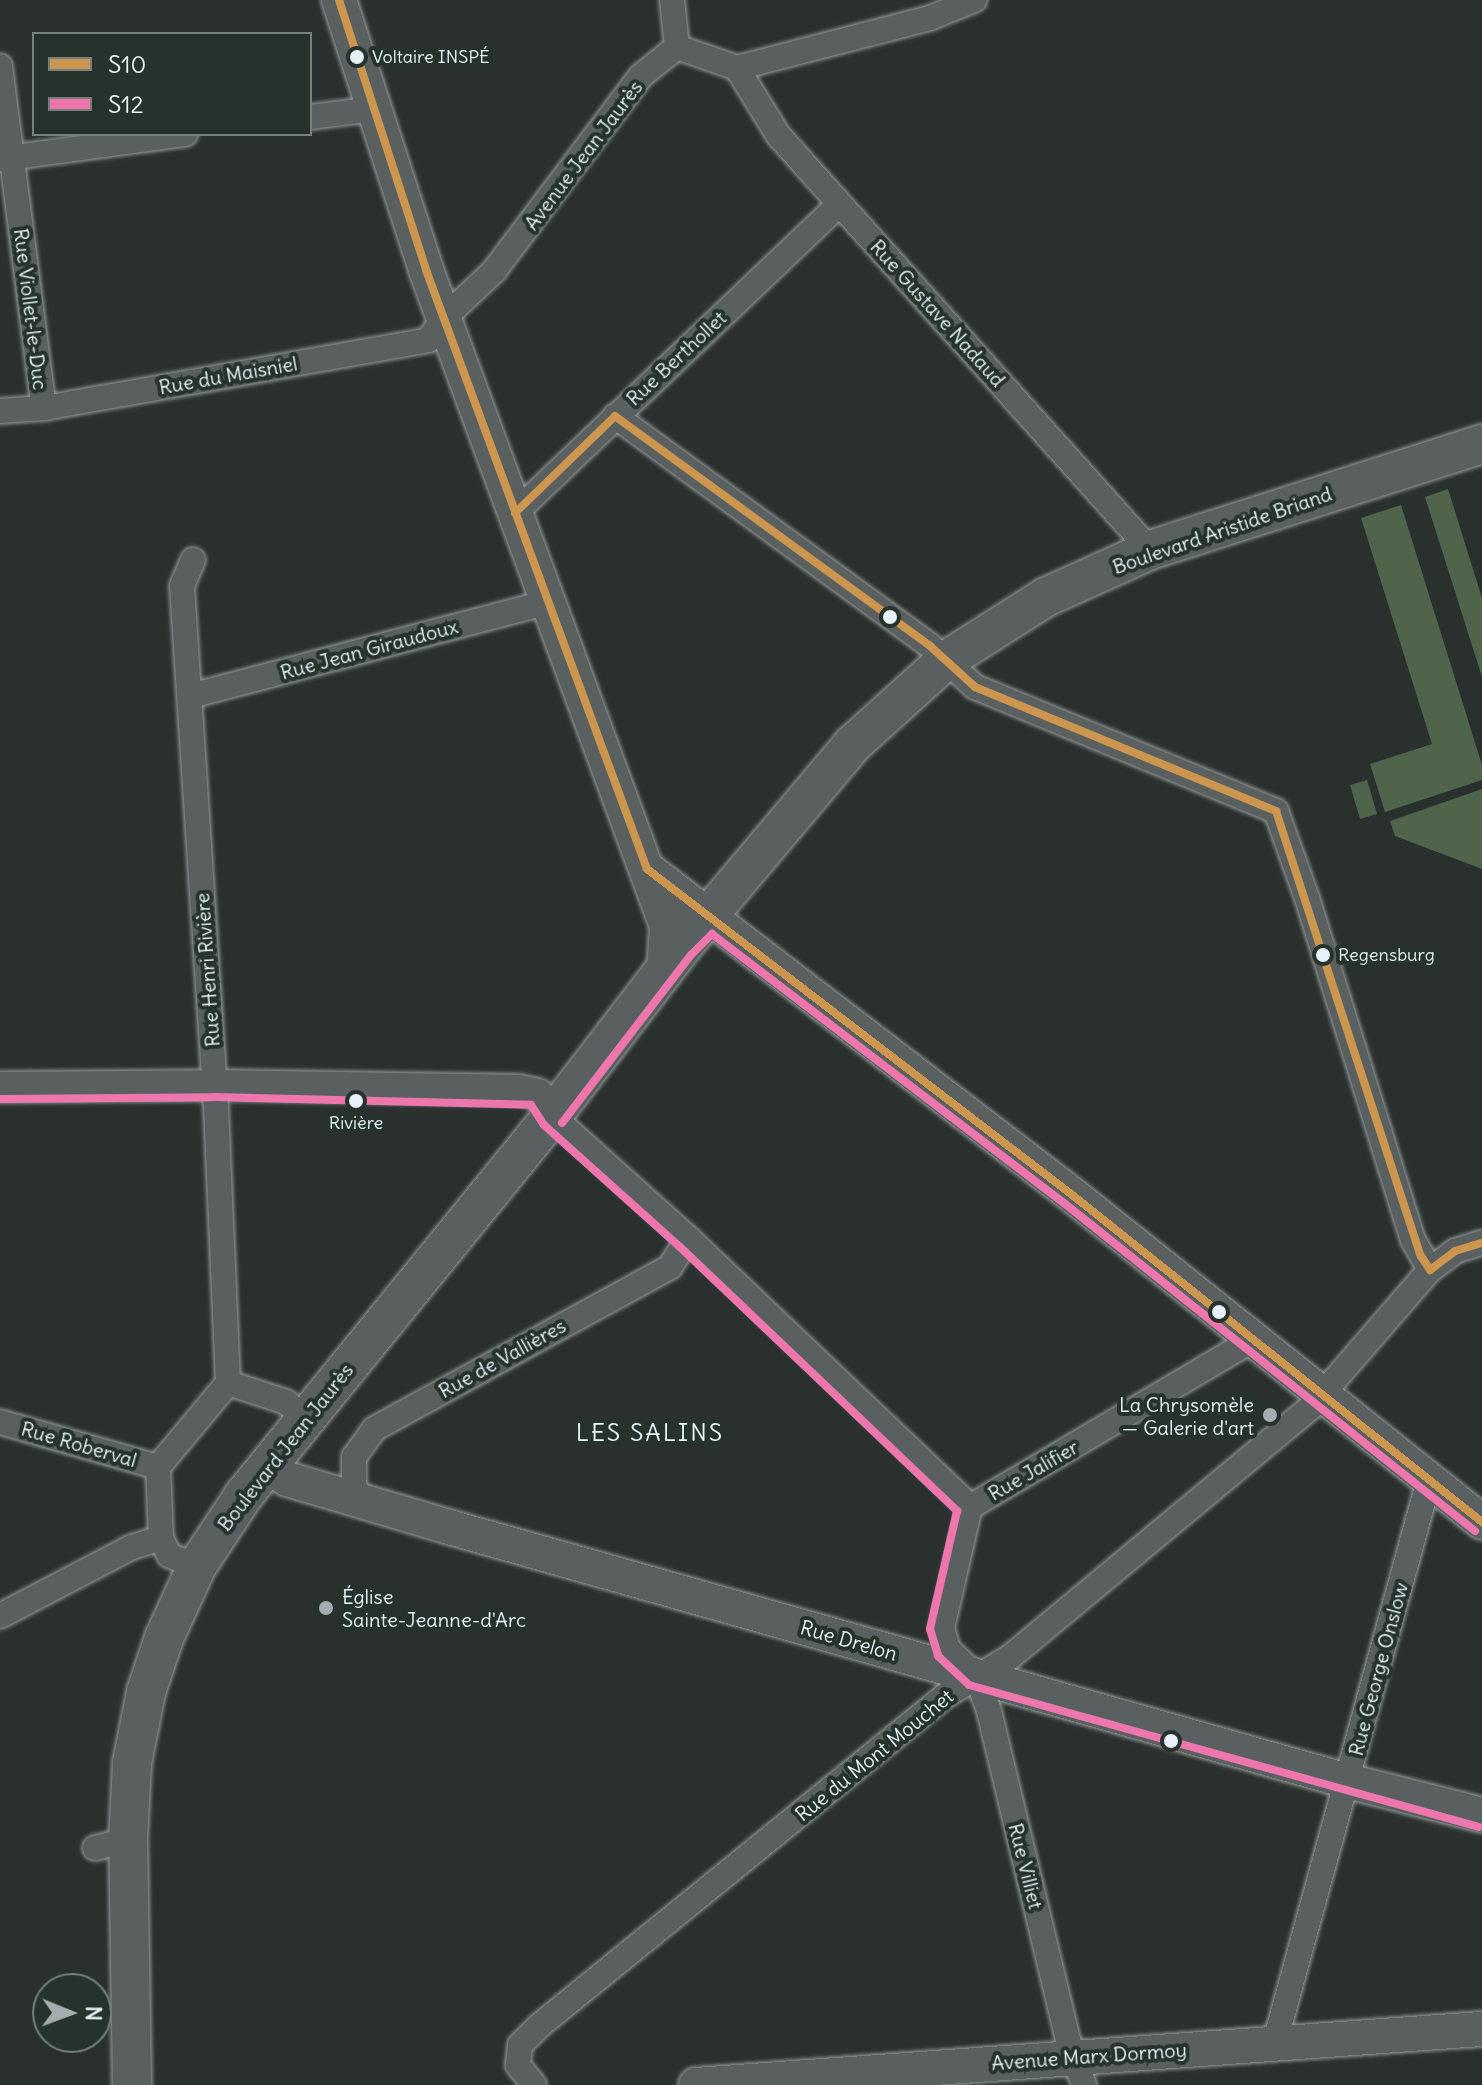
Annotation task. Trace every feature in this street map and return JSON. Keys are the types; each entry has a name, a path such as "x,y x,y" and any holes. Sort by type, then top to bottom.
{"main road":[{"path":"339,0 444,318 667,926 664,972"},
{"name":"Boulevard Aristide Briand","path":"710,918 853,744 945,661 1046,597 1150,550 1482,444"},
{"path":"647,869 754,948 1254,1339 1482,1522"},
{"name":"Boulevard Jean Jaurès","path":"132,2085 112,1844 146,1692 164,1638 197,1566 267,1465 710,918"},
{"name":"Rue Drelon","path":"267,1465 287,1479 1347,1781 1482,1815"},
{"name":"Avenue Marx Dormoy","path":"696,2085 1080,2071 1275,2042 1482,2029"}],"street":[{"path":"672,0 677,47 737,68 930,18 974,0"},
{"name":"Avenue Jean Jaurès","path":"444,318 494,271 641,76 677,47"},
{"name":"Rue Viollet-le-Duc","path":"0,66 6,158 44,408"},
{"name":"Rue Gustave Nadaud","path":"737,68 768,124 1150,550"},
{"path":"312,117 374,109"},
{"path":"6,158 170,136"},
{"name":"Rue Berthollet","path":"515,513 840,204"},
{"name":"Rue du Maisniel","path":"0,411 44,408 428,340 444,318"},
{"path":"615,416 930,646 962,678 991,696 1276,811 1307,898 1413,1240 1430,1270"},
{"name":"Rue Henri Rivière","path":"193,560 182,586 214,1085 228,1383"},
{"name":"Rue Jean Giraudoux","path":"190,696 548,602"},
{"path":"0,1087 214,1085 519,1090 538,1094 552,1116 688,1238 970,1507"},
{"name":"Rue de Vallières","path":"359,1499 354,1484 354,1457 374,1429 670,1267 688,1238"},
{"name":"Rue du Mont Mouchet","path":"534,2085 515,2075 520,2045 539,2026 945,1696 1010,1657 1323,1397 1430,1270 1455,1251 1482,1243"},
{"name":"Rue Jalifier","path":"976,1676 948,1649 942,1628 970,1507 1254,1339"},
{"path":"197,1566 169,1555 161,1538 158,1467 228,1383 286,1402 305,1418"},
{"name":"Rue Roberval","path":"0,1422 158,1467"},
{"name":"Rue George Onslow","path":"1275,2042 1429,1480"},
{"path":"0,1616 132,1547 161,1538"},
{"name":"Rue Villiet","path":"976,1676 989,1711 1068,2040 1080,2071"}],"green space":[{"path":"1448,489 1482,598 1482,677 1425,497"},
{"path":"1401,505 1482,765 1482,780 1385,812 1370,764 1432,744 1361,518"},
{"path":"1367,780 1377,814 1360,819 1350,785"},
{"path":"1482,789 1482,869 1395,836 1390,821"}],"transit line":[{"name":"S10","path":"339,0 426,270 647,869 1071,1194 1482,1522"},
{"name":"S10","path":"515,513 615,416 930,646 975,687 1276,811 1421,1256 1430,1270 1455,1251 1482,1243"},
{"name":"S12","path":"562,1123 691,955 712,934 1064,1203 1475,1531"},
{"name":"S12","path":"0,1099 214,1097 531,1105 544,1125 680,1247 957,1511 930,1629 938,1656 969,1685 1479,1827"}],"place":[{"name":"Voltaire INSPÉ","path":"357,57"},
{"name":"Regensburg","path":"1323,955"},
{"name":"Rivière","path":"356,1101"},
{"name":"La Chrysomèle — Galerie d'art","path":"1270,1415"},
{"name":"Église Sainte-Jeanne-d'Arc","path":"326,1608"}],"district":[{"name":"LES SALINS","path":"650,1433"}]}
